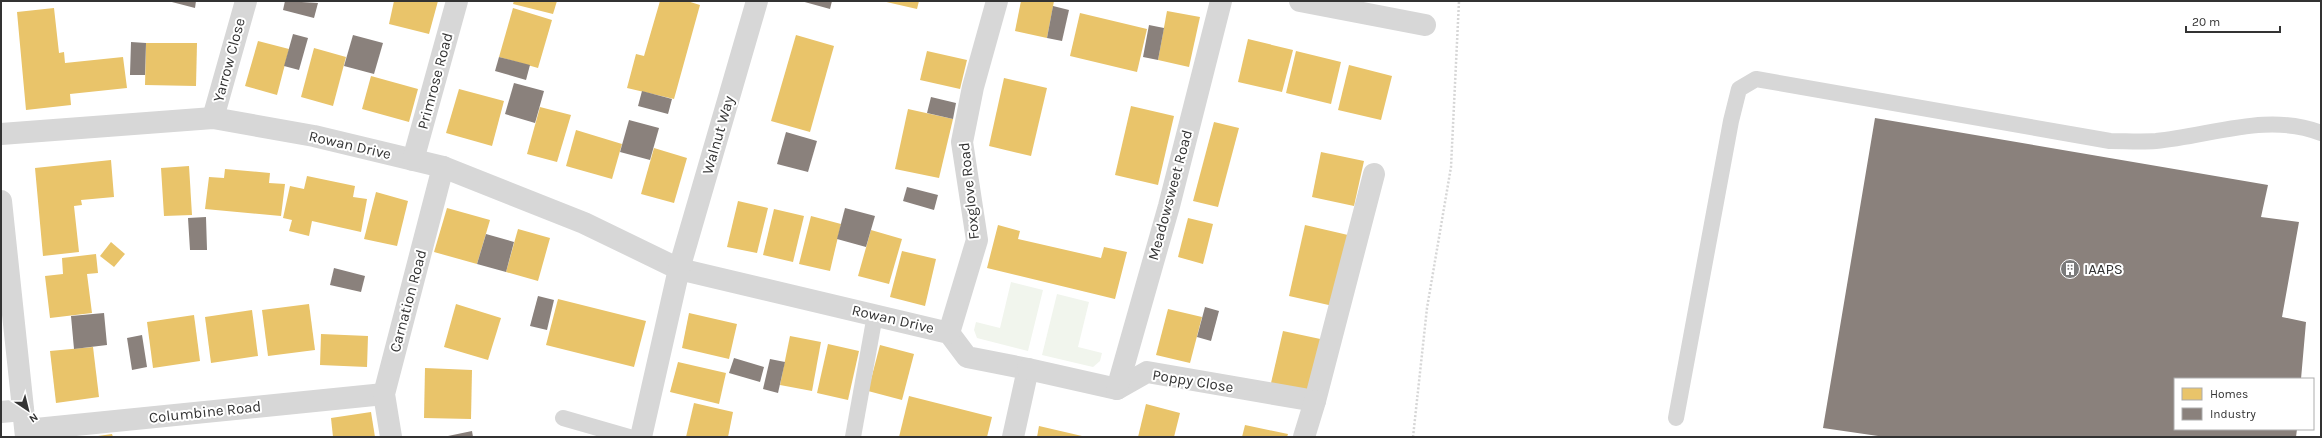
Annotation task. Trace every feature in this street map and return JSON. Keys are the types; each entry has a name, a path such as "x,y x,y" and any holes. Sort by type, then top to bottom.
{"street":[{"name":"Yarrow Close","path":"213,118 246,1"},
{"name":"Primrose Road","path":"413,160 457,1"},
{"name":"Walnut Way","path":"679,269 758,1"},
{"name":"Foxglove Road","path":"949,333 977,240 962,142 973,87 997,1"},
{"name":"Meadowsweet Road","path":"1117,389 1168,206 1221,1"},
{"path":"1300,1 1425,25"},
{"name":"Rowan Drive","path":"1,134 213,118 314,136 443,167 584,223 679,269 949,333 967,357 1028,369"},
{"name":"Carnation Road","path":"391,437 384,394 443,167"},
{"path":"1304,437 1315,401 1374,174"},
{"path":"1,201 25,426"},
{"path":"641,437 679,269"},
{"path":"1013,437 1028,369 1117,389"},
{"name":"Poppy Close","path":"1117,389 1147,372 1315,401"},
{"name":"Columbine Road","path":"1,412 25,426 384,394"}],"lane":[{"path":"1676,418 1731,121 1740,89 1756,79 2110,141 2155,141 2276,124 2311,129 2321,133"},
{"path":"853,437 875,315"},
{"path":"563,418 629,437"}],"path":[{"path":"1413,437 1427,308 1451,167 1460,1"}],"shaded area":[{"path":"1011,282 1043,290 1028,351 977,338 974,330 976,322 1000,328"},
{"path":"1057,294 1089,302 1078,347 1102,353 1100,361 1093,367 1042,355"}],"building: Homes":[{"path":"394,1 438,1 429,34 389,24"},
{"path":"514,1 557,1 553,14 513,4"},
{"path":"660,1 687,1 700,5 674,99 627,88 636,54 644,56"},
{"path":"882,1 919,1 917,9"},
{"path":"1021,1 1054,1 1047,38 1015,31"},
{"path":"54,8 59,53 64,52 65,63 123,57 127,88 70,94 71,105 26,110 17,12"},
{"path":"513,8 552,20 538,68 499,57"},
{"path":"1167,11 1200,17 1189,67 1158,60"},
{"path":"1080,13 1147,29 1137,72 1070,56"},
{"path":"796,35 834,46 810,132 771,121"},
{"path":"1248,39 1293,50 1282,92 1238,82"},
{"path":"258,41 289,49 277,95 245,86"},
{"path":"146,43 197,43 196,86 145,85"},
{"path":"314,48 346,57 333,106 301,97"},
{"path":"927,51 967,60 960,89 920,80"},
{"path":"1296,51 1341,62 1331,104 1286,93"},
{"path":"1349,65 1392,76 1381,120 1338,110"},
{"path":"371,76 418,89 409,122 362,109"},
{"path":"1004,78 1047,88 1031,156 989,146"},
{"path":"459,89 504,101 492,146 446,133"},
{"path":"1131,106 1174,116 1158,185 1115,175"},
{"path":"540,107 571,115 557,162 527,154"},
{"path":"908,109 953,119 939,178 895,169"},
{"path":"1214,122 1239,128 1218,207 1193,201"},
{"path":"576,130 622,144 612,179 566,166"},
{"path":"654,148 687,158 674,203 641,194"},
{"path":"1321,152 1364,161 1354,206 1312,197"},
{"path":"111,160 114,197 81,200 82,205 74,206 79,252 43,256 35,168"},
{"path":"189,166 192,215 164,216 161,168"},
{"path":"225,169 270,173 269,183 285,184 281,216 205,209 209,177 224,178"},
{"path":"307,176 355,186 353,197 367,199 361,232 312,221 309,236 289,231 292,220 283,218 290,186 304,189"},
{"path":"376,192 408,201 397,246 364,239"},
{"path":"738,201 768,208 757,253 727,247"},
{"path":"447,208 490,220 477,264 434,252"},
{"path":"774,209 804,216 793,262 763,255"},
{"path":"811,216 841,224 830,271 799,264"},
{"path":"1188,218 1213,224 1203,264 1178,257"},
{"path":"998,225 1020,231 1018,239 1101,258 1104,247 1127,252 1115,299 987,268"},
{"path":"1305,225 1348,235 1333,306 1289,296"},
{"path":"518,229 550,238 538,281 506,272"},
{"path":"871,230 902,239 889,284 858,276"},
{"path":"111,242 125,254 114,267 100,256"},
{"path":"902,251 936,259 925,306 890,297"},
{"path":"96,254 98,273 87,274 92,313 50,318 45,276 63,274 62,258"},
{"path":"558,299 646,321 634,367 546,345"},
{"path":"309,304 315,350 268,356 262,310"},
{"path":"456,304 501,318 488,360 444,347"},
{"path":"1168,309 1202,317 1190,363 1156,355"},
{"path":"252,310 258,356 211,363 205,317"},
{"path":"689,313 737,324 729,359 682,348"},
{"path":"194,315 200,361 153,368 147,322"},
{"path":"1283,331 1325,340 1313,392 1271,383"},
{"path":"321,334 368,336 367,367 320,365"},
{"path":"790,336 821,342 812,391 780,385"},
{"path":"828,344 859,351 848,400 817,393"},
{"path":"880,345 914,354 902,400 868,391"},
{"path":"93,347 99,397 56,403 50,351"},
{"path":"678,362 726,373 719,404 670,392"},
{"path":"425,368 472,370 471,419 424,418"},
{"path":"909,396 992,417 987,437 899,437"},
{"path":"694,403 733,412 728,437 686,437"},
{"path":"1146,404 1180,413 1174,437 1138,437"},
{"path":"371,412 375,437 333,437 331,418"},
{"path":"1245,425 1288,434 1287,437 1242,437"},
{"path":"1039,426 1082,436 1082,437 1037,437"},
{"path":"112,434 113,437 98,436"}],"building: Industry":[{"path":"168,1 196,1 195,8"},
{"path":"285,1 318,3 314,18 283,10"},
{"path":"801,1 832,1 830,9"},
{"path":"1053,6 1069,10 1062,41 1047,38"},
{"path":"1149,25 1164,28 1158,60 1143,57"},
{"path":"293,34 308,38 299,70 284,66"},
{"path":"353,35 383,43 374,74 344,66"},
{"path":"131,42 146,43 145,75 130,75"},
{"path":"499,57 530,65 526,80 495,71"},
{"path":"514,83 544,91 535,123 505,114"},
{"path":"642,91 672,99 668,114 638,106"},
{"path":"931,97 956,103 953,119 927,113"},
{"name":"IAAPS","path":"1875,118 2268,185 2261,217 2299,222 2282,317 2306,322 2301,378 2174,378 2174,430 2297,430 2296,437 1885,437 1823,428"},
{"path":"629,120 659,128 650,160 620,152"},
{"path":"786,132 817,141 808,172 777,164"},
{"path":"907,187 938,195 934,210 903,201"},
{"path":"845,208 875,216 866,247 837,239"},
{"path":"206,217 207,250 190,250 188,218"},
{"path":"486,234 514,242 506,272 477,264"},
{"path":"334,268 365,276 361,292 330,285"},
{"path":"538,296 554,300 547,330 530,326"},
{"path":"1205,307 1219,311 1211,341 1197,337"},
{"path":"104,313 107,345 74,349 71,316"},
{"path":"142,335 147,367 132,370 127,338"},
{"path":"734,358 764,367 760,382 729,373"},
{"path":"770,359 785,362 778,393 763,389"},
{"path":"472,431 473,437 448,437 448,436"}],"place":[{"name":"IAAPS","path":"2070,269"}]}
